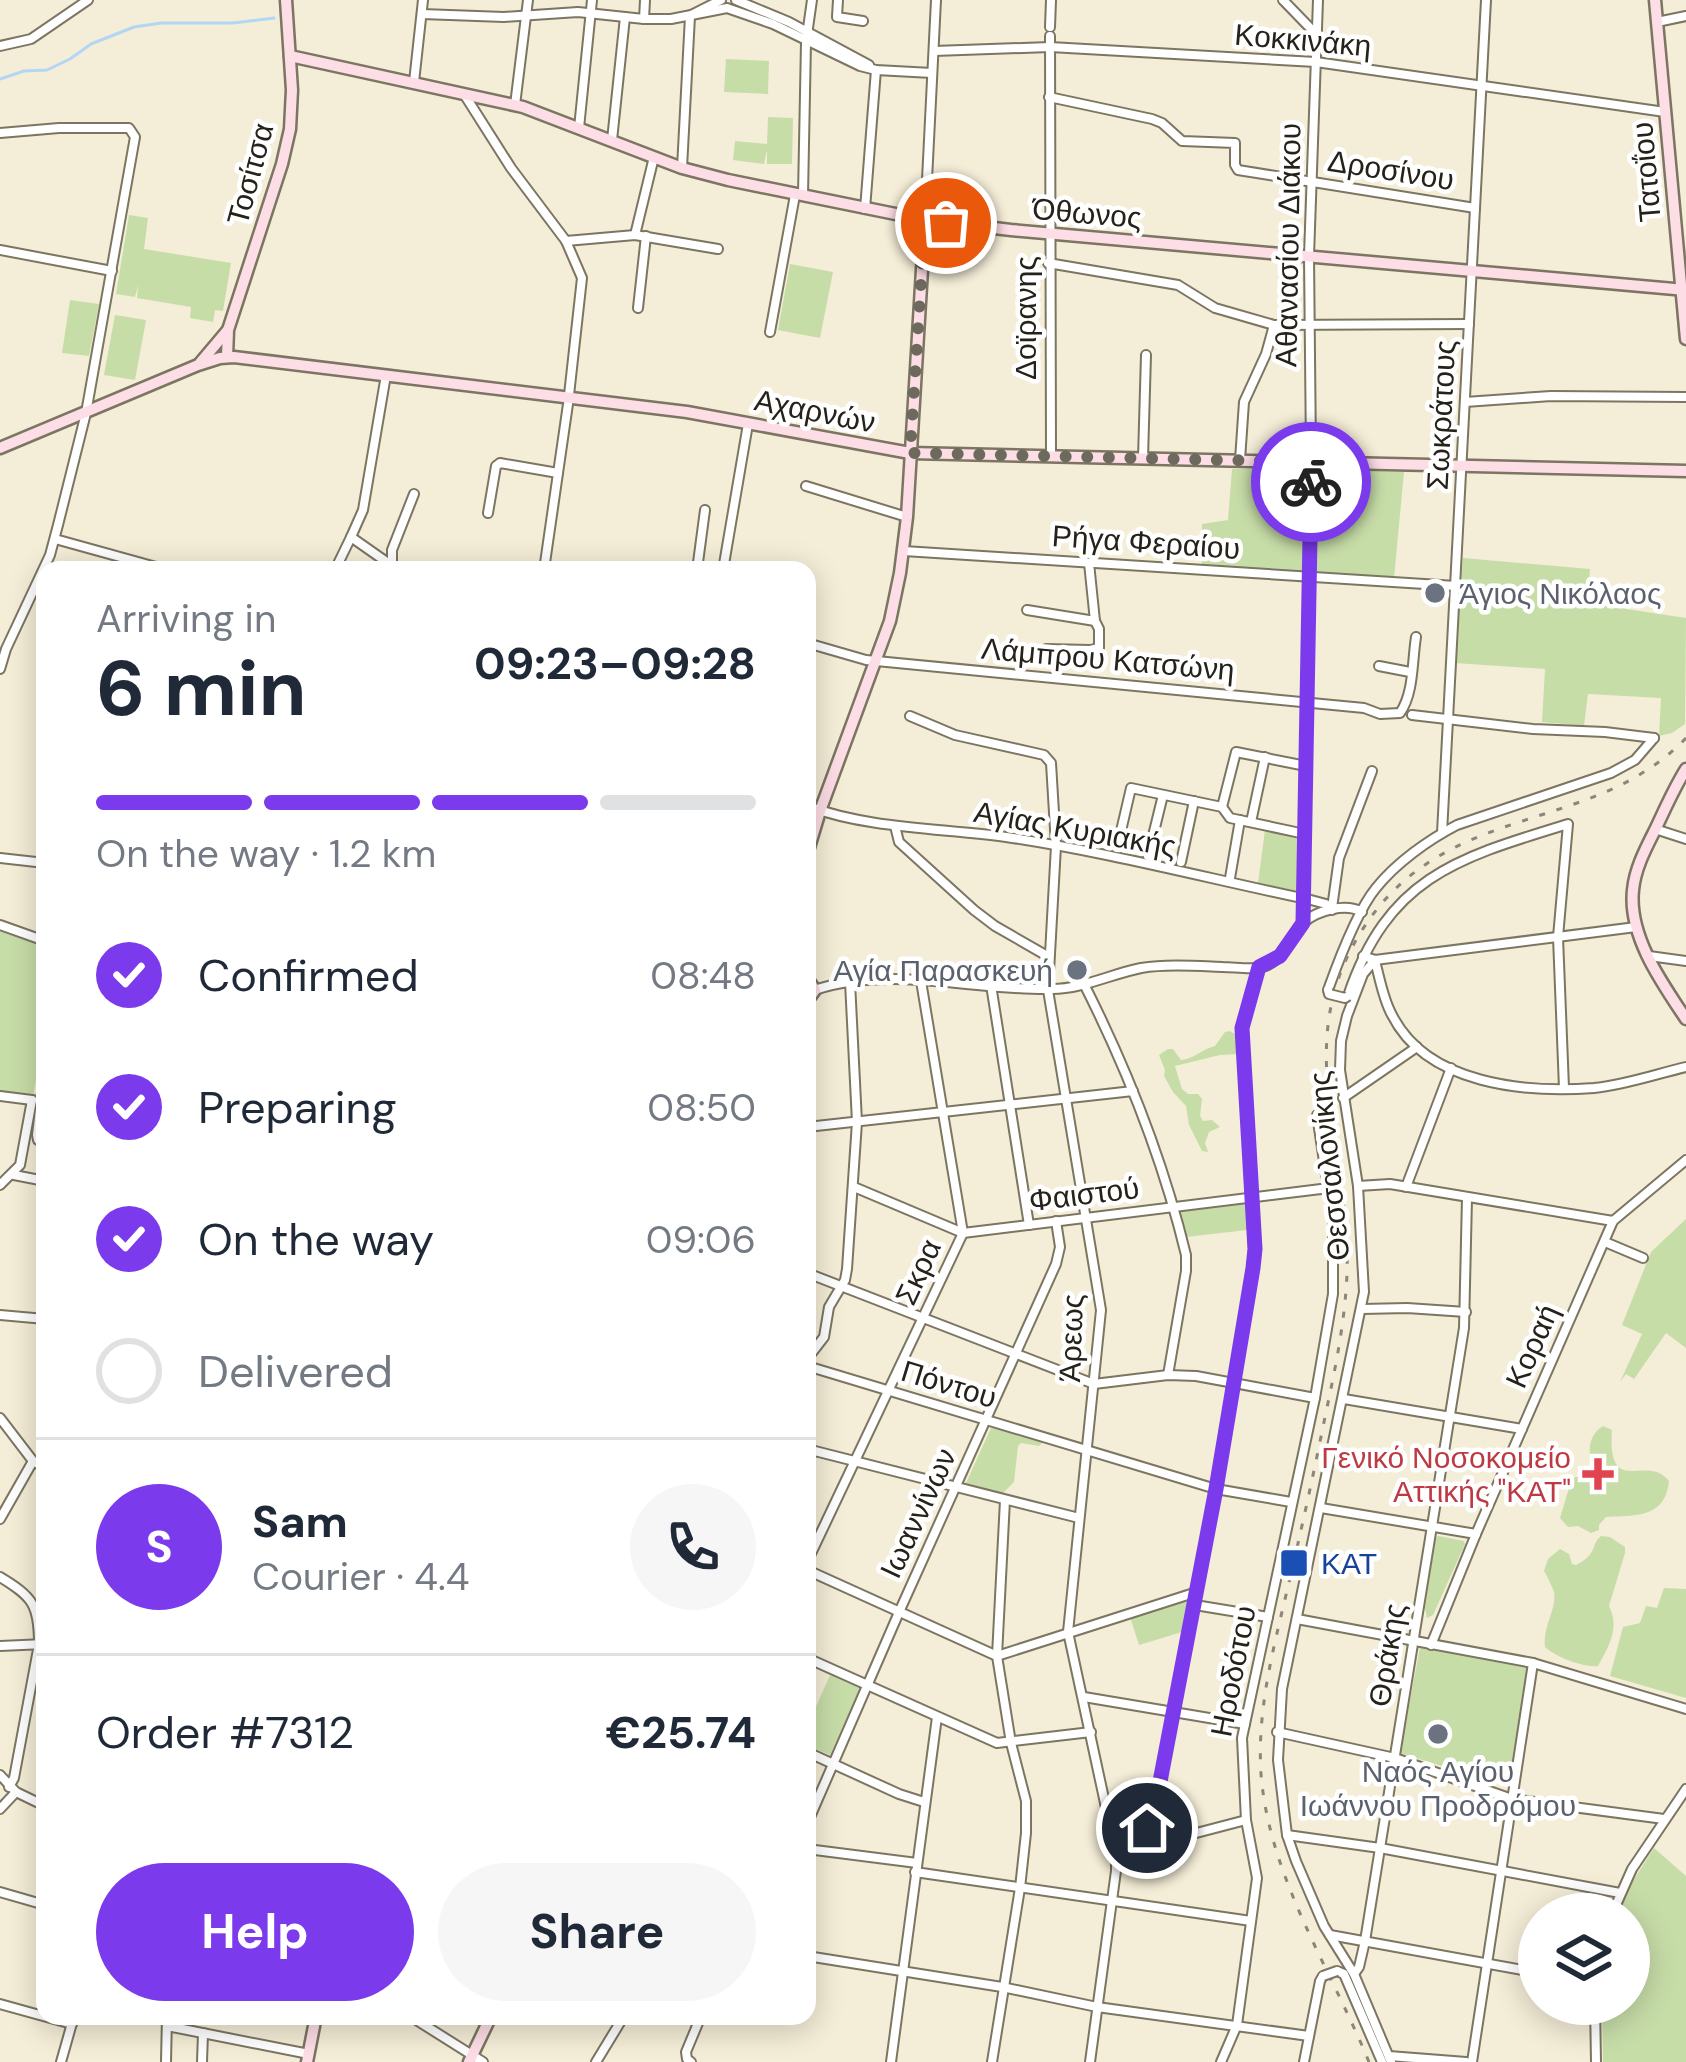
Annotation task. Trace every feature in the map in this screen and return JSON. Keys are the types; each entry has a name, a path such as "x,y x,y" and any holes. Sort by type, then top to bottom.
{"street":[{"path":"0,46 31,39 88,0"},
{"name":"Τοσίτσα","path":"227,357 228,330 286,146 292,110 286,0"},
{"path":"414,82 423,0"},
{"path":"514,105 528,0"},
{"path":"579,128 592,0"},
{"path":"644,19 645,0"},
{"path":"690,16 721,0"},
{"path":"736,0 789,22 806,38"},
{"path":"770,332 799,195 812,0"},
{"path":"838,0 837,17 863,21"},
{"path":"816,802 876,661 890,621 904,551 936,0"},
{"name":"Δοϊρανης","path":"1051,0 1051,456"},
{"path":"1283,0 1317,35"},
{"name":"Αθανασίου Διάκου","path":"1303,923 1310,577 1309,256 1318,0"},
{"name":"Σωκράτους","path":"1442,833 1486,0"},
{"name":"Τατοΐου","path":"1655,0 1686,339"},
{"path":"422,14 565,12 644,19 731,9 806,38 860,66 932,73"},
{"path":"682,168 690,16"},
{"path":"1657,22 1686,16"},
{"path":"612,140 625,17"},
{"name":"Κοκκινάκη","path":"934,51 1050,36 1316,62 1665,112"},
{"name":"Όθωνος","path":"290,56 514,105 682,168 925,220 1683,290"},
{"path":"865,209 876,70"},
{"path":"463,93 578,263 583,293 545,561"},
{"name":"Δροσίνου","path":"1049,97 1152,119 1177,140 1235,143 1238,170 1475,208"},
{"path":"0,133 110,127 134,132 86,413 47,561"},
{"path":"638,308 640,235 654,158"},
{"path":"1669,158 1684,160"},
{"path":"566,241 640,235 718,249"},
{"path":"0,250 112,271"},
{"path":"1048,263 1178,285 1215,308 1274,325 1469,324"},
{"path":"1240,460 1244,402 1274,325"},
{"path":"198,365 228,330"},
{"path":"1143,458 1146,355"},
{"path":"0,448 227,357"},
{"name":"Αχαρνών","path":"227,357 748,422 910,453 1686,471"},
{"path":"339,561 363,510 386,375"},
{"path":"1466,402 1551,396 1686,398"},
{"path":"725,561 748,422"},
{"path":"488,513 500,463 558,473"},
{"path":"806,486 907,517"},
{"path":"394,561 392,550 414,494"},
{"path":"698,561 705,510"},
{"path":"351,537 386,561"},
{"path":"55,539 134,561"},
{"name":"Ρήγα Φεραίου","path":"904,551 1456,586"},
{"path":"1046,649 1099,648 1089,563"},
{"path":"0,669 3,649 36,583"},
{"path":"1027,610 1095,621"},
{"path":"1408,712 1416,637"},
{"name":"Λάμπρου Κατσώνη","path":"816,645 876,661 1654,739 1635,760 1612,772 1442,833"},
{"path":"1379,666 1410,672"},
{"name":"Άρεως","path":"910,716 956,735 1044,755 1051,763 1056,846 1048,989 1102,1310 1068,1632 1116,1854 1090,2062"},
{"path":"1305,834 1226,816 1222,807 1236,752 1306,766"},
{"path":"1230,878 1265,757"},
{"path":"1686,769 1643,854 1633,889 1636,927 1686,1019"},
{"path":"1332,910 1349,826 1372,771"},
{"path":"1117,848 1130,788 1222,807"},
{"path":"1148,856 1163,795"},
{"path":"1181,862 1194,801"},
{"name":"Αγίας Κυριακής","path":"816,810 896,826 1056,846 1304,898 1332,910"},
{"path":"1442,833 1375,890 1339,960 1329,994 1348,996 1363,956 1388,914 1426,881 1486,849 1568,824 1558,937 1564,1088"},
{"path":"896,826 899,842 974,910 1049,957"},
{"path":"1655,829 1686,838"},
{"path":"0,858 36,861"},
{"path":"816,994 850,982 1048,989 1143,968 1259,967 1280,956 1303,923 1332,910 1362,912"},
{"path":"0,925 36,938"},
{"path":"1363,956 1375,960 1636,927"},
{"path":"1649,956 1686,962"},
{"path":"1375,960 1391,1015 1417,1047 1451,1069 1502,1085 1564,1088 1610,1086 1686,1067"},
{"name":"Θεσσαλονίκης","path":"1375,960 1363,974 1341,1041 1340,1070 1358,1186 1365,1274 1362,1309 1277,1732 1287,1834 1310,1896 1354,1974 1387,2060"},
{"path":"1137,1848 1154,1813 1174,1713 1253,1268 1242,1028 1259,967"},
{"name":"Σκρα","path":"816,1547 963,1233 921,981"},
{"path":"816,1346 824,1337 829,1307 848,1269 857,1122 850,982"},
{"path":"1084,984 1133,1090 1174,1207 1186,1266 1168,1375"},
{"path":"991,985 1029,1225"},
{"path":"1343,1098 1417,1047"},
{"path":"1406,1187 1451,1069"},
{"path":"816,1126 1133,1090"},
{"path":"0,1096 36,1100"},
{"path":"0,1185 20,1165 36,1114"},
{"name":"Θεσσαλονίκης","path":"1292,1502 1334,1294 1335,1242 1317,1115"},
{"name":"Κοραή","path":"1431,1645 1613,1221 1686,1160"},
{"path":"12,1174 36,1179"},
{"path":"1358,1186 1406,1187 1613,1221"},
{"name":"Φαιστού","path":"854,1187 963,1233 1329,1188"},
{"name":"Θράκης","path":"1354,1974 1365,1941 1466,1312 1467,1198"},
{"name":"Ιωαννίνων","path":"816,1803 1059,1256 1056,1221"},
{"path":"1605,1242 1643,1258"},
{"path":"816,1277 1094,1384 1168,1375 1315,1398"},
{"path":"1362,1309 1466,1312"},
{"path":"0,1315 36,1317"},
{"name":"Πόντου","path":"816,1366 1216,1489 1292,1502"},
{"path":"1344,1399 1522,1429"},
{"path":"0,1418 36,1464"},
{"path":"816,1451 1079,1518"},
{"path":"0,1519 33,1462"},
{"path":"992,2062 1027,1834 1026,1801 997,1656 1005,1500"},
{"name":"Ηροδότου","path":"1221,2062 1237,2025 1257,1878 1246,1820 1245,1724 1292,1502"},
{"path":"1321,1508 1476,1534"},
{"path":"816,1570 997,1656 1197,1592"},
{"path":"0,1577 30,1598 36,1617"},
{"path":"1195,1605 1268,1617"},
{"path":"1297,1619 1533,1663 1686,1709"},
{"path":"0,1646 36,1644"},
{"path":"816,1662 997,1743 1091,1732"},
{"path":"1304,2062 1320,1981 1337,1971 1344,1974 1387,2060 1469,2062 1533,1663"},
{"path":"0,1809 14,1778 36,1673"},
{"path":"1084,1697 1245,1724"},
{"path":"891,2062 937,1717"},
{"path":"1277,1732 1395,1759 1512,1799 1664,1819"},
{"path":"816,1756 924,1802"},
{"path":"0,1775 10,1790"},
{"path":"1287,1834 1620,1893 1686,1789"},
{"path":"1116,1854 1246,1820"},
{"path":"816,1851 1020,1888 1251,1922"},
{"path":"0,1892 36,1902"},
{"path":"1329,1934 1518,1969"},
{"path":"816,1957 1097,2007 1309,2036"},
{"path":"0,2004 36,2012"},
{"path":"61,2062 72,2025"},
{"path":"166,2062 167,2025"},
{"path":"180,2025 308,2058 314,2025"},
{"path":"424,2025 475,2059 488,2025"},
{"path":"596,2062 619,2025"},
{"path":"691,2025 695,2030"},
{"path":"688,2057 697,2025"},
{"path":"1595,2025 1596,2062"},
{"path":"202,2062 203,2032"}],"green space":[{"path":"726,59 769,61 768,94 724,92"},
{"path":"768,117 793,118 792,164 767,164 767,150 764,164 733,160 735,141 767,144"},
{"path":"129,215 148,218 144,249 231,263 223,311 215,310 213,322 190,318 191,307 137,298 138,285 135,297 116,294"},
{"path":"790,264 833,272 820,338 778,330"},
{"path":"70,300 99,304 89,356 62,353"},
{"path":"115,315 146,320 135,380 104,375"},
{"path":"1232,469 1261,469 1260,507 1302,507 1303,469 1404,472 1394,578 1202,565 1202,524 1228,520"},
{"path":"1463,558 1590,569 1587,603 1686,618 1685,724 1659,736 1661,698 1588,694 1584,726 1542,722 1545,669 1454,663"},
{"path":"1265,830 1299,837 1297,891 1258,883"},
{"path":"0,929 36,941 36,1080 33,1097 0,1091"},
{"path":"1230,1031 1238,1036 1238,1054 1175,1066 1182,1089 1202,1099 1203,1121 1212,1120 1220,1127 1209,1132 1208,1152 1202,1151 1186,1106 1164,1076 1159,1055 1173,1049 1181,1060 1190,1058 1215,1046"},
{"path":"1247,1202 1247,1230 1186,1237 1180,1212"},
{"path":"1686,1219 1686,1348 1666,1333 1634,1379 1626,1374 1620,1382 1642,1334 1622,1325 1651,1252"},
{"path":"1603,1426 1612,1430 1612,1451 1622,1469 1660,1473 1669,1481 1655,1509 1606,1517 1599,1530 1591,1533 1568,1527 1560,1518 1572,1478 1585,1475 1592,1463 1591,1442"},
{"path":"991,1428 1042,1443 1018,1446 1014,1482 1002,1494 966,1483"},
{"path":"1438,1536 1465,1544 1433,1615 1427,1618 1425,1608"},
{"path":"1601,1536 1625,1547 1625,1553 1609,1606 1612,1637 1598,1666 1592,1666 1570,1661 1545,1647 1554,1598 1544,1571 1548,1559 1560,1549 1569,1554 1572,1564 1583,1561"},
{"path":"1664,1588 1686,1589 1686,1698 1610,1676 1623,1627 1640,1623 1646,1606 1657,1608"},
{"path":"1190,1599 1182,1632 1139,1645 1130,1617"},
{"path":"1420,1647 1529,1666 1510,1787 1400,1753"},
{"path":"830,1675 860,1688 830,1755 816,1749 816,1707"},
{"path":"1654,1848 1686,1876 1686,2062 1603,2062 1602,2025 1650,2025 1650,1893 1627,1893"}],"waterway":[{"path":"0,79 47,70 91,44 134,27 274,18"}],"railway":[{"path":"1369,2062 1289,1886 1266,1812 1261,1774 1267,1683 1332,1382 1346,1292 1346,1225 1328,1089 1332,1002 1347,958 1374,913 1408,877 1486,834 1611,789 1650,768 1686,738"}],"way so far":[{"path":"946,223 925,220 910,453 1311,462 1311,482"}],"place":[{"name":"Άγιος Νικόλαος","path":"1435,593"},
{"name":"Αγία Παρασκευή","path":"1077,970"},
{"name":"Γενικό Νοσοκομείο Αττικής \"ΚΑΤ\"","path":"1598,1474"},
{"name":"ΚΑΤ","path":"1294,1563"},
{"name":"Ναός Αγίου Ιωάννου Προδρόμου","path":"1438,1734"}],"route":[{"path":"1147,1828 1181,1677 1253,1268 1244,1015 1259,967 1280,956 1303,923 1311,482"}]}
